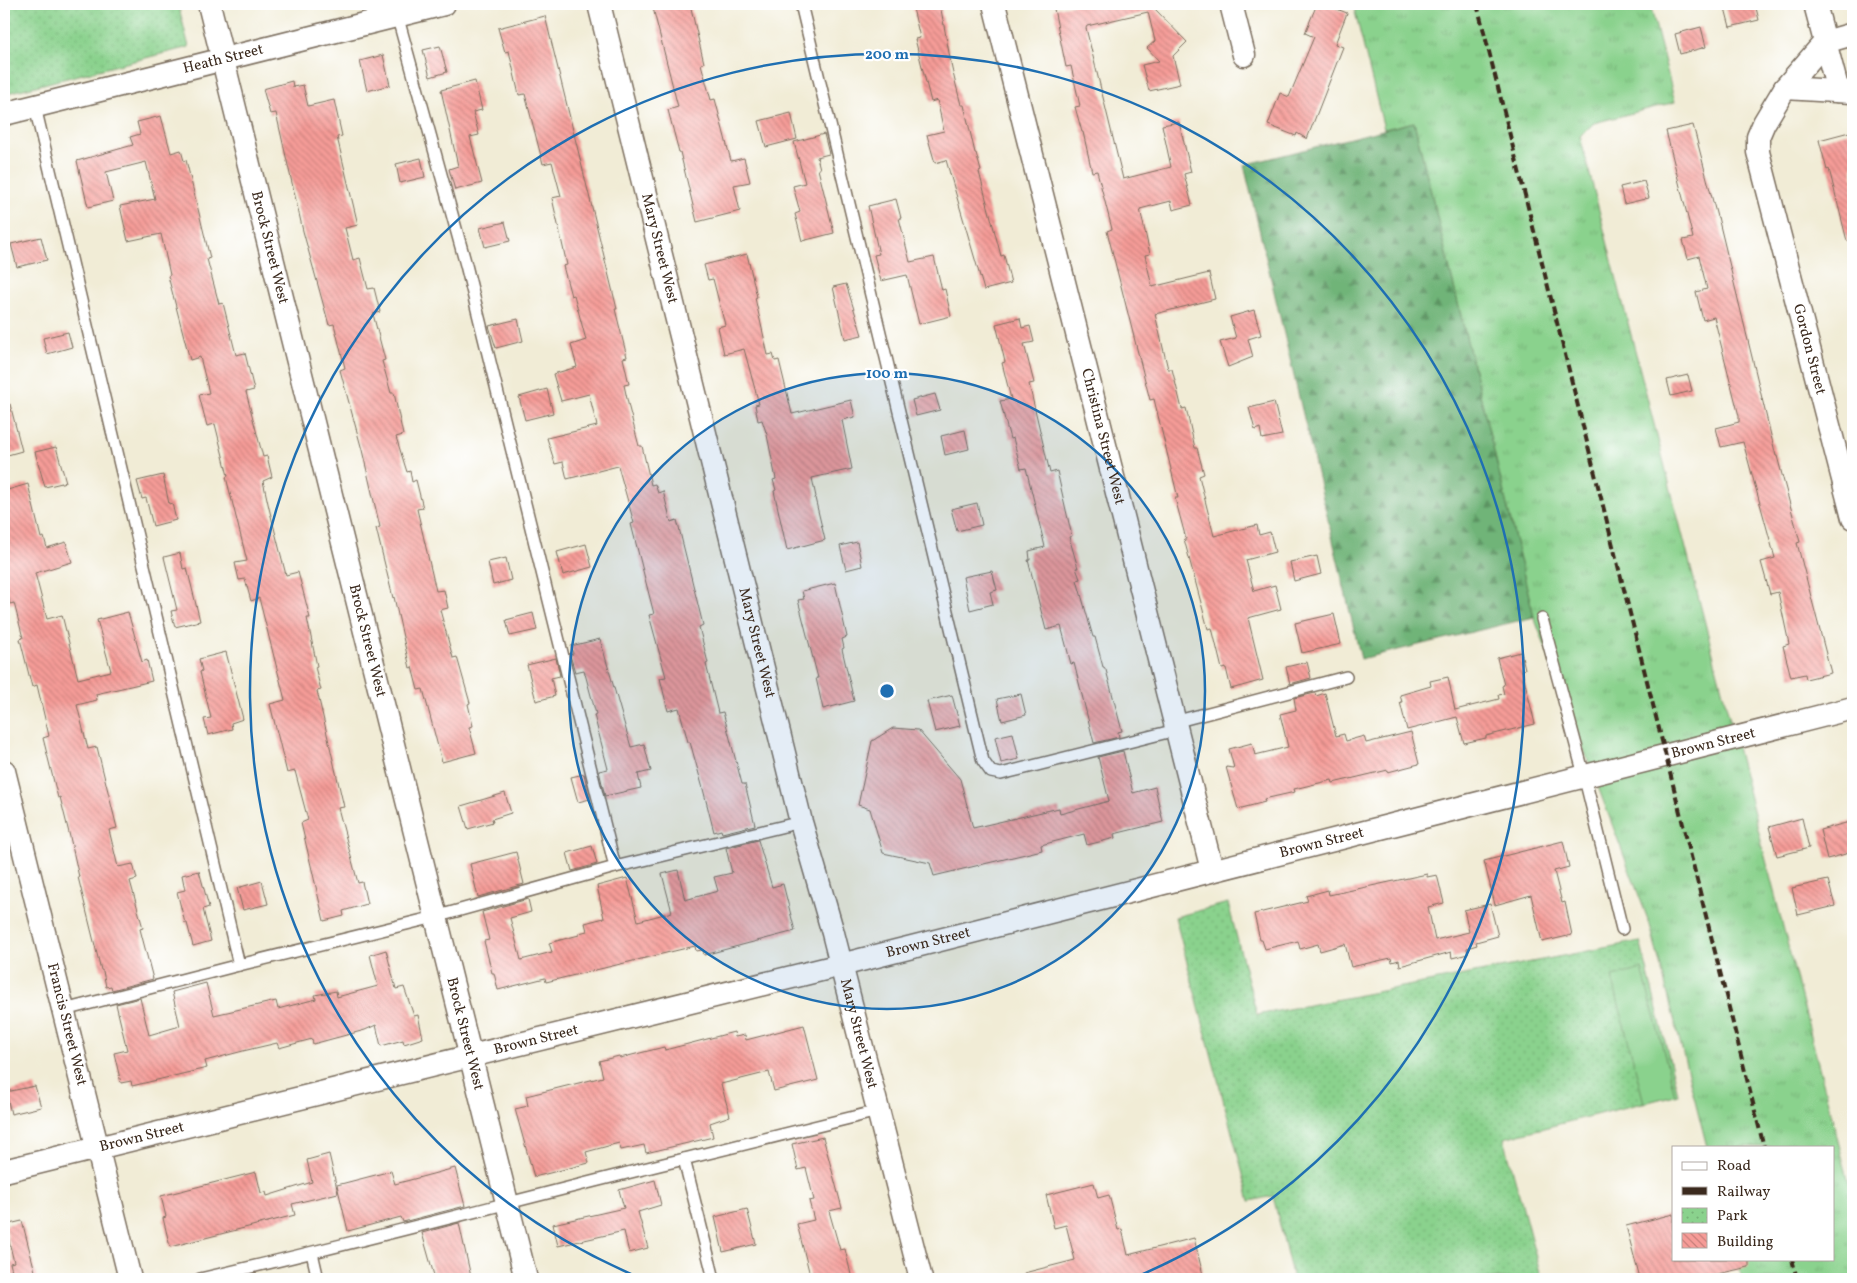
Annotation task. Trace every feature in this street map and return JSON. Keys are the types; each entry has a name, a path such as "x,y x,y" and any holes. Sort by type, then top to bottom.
{"street":[{"name":"Brock Street West","path":"209,4 526,1279"},
{"name":"Heath Street","path":"4,114 222,60 396,10 444,4"},
{"name":"Mary Street West","path":"599,4 802,822 841,965 921,1279"},
{"name":"Christina Street West","path":"994,4 1212,870"},
{"path":"1231,4 1244,55"},
{"path":"1786,88 1846,91 1826,42 1816,4"},
{"path":"1826,42 1853,34"},
{"name":"Gordon Street","path":"1826,42 1786,88 1764,123 1758,137 1758,152 1853,518"},
{"name":"Brown Street","path":"4,1171 841,965 1853,708"},
{"name":"Francis Street West","path":"4,771 130,1279"}],"lane":[{"path":"801,4 983,761 991,772 1001,774 1346,677"},
{"path":"396,10 466,265 615,867"},
{"path":"35,107 239,966"},
{"path":"1542,619 1584,775 1622,929"},
{"path":"64,1010 435,917 615,867 802,822"},
{"path":"200,1279 312,1253 506,1202 878,1112"},
{"path":"684,1159 714,1279"},
{"path":"312,1253 318,1279"}],"green space":[{"path":"4,4 178,4 189,47 4,94"},
{"path":"1353,4 1650,4 1675,102 1594,123 1580,136 1853,1199 1853,1279 1742,1279 1737,1260 1834,1260 1834,1146 1707,1146 1650,925 1534,617 1414,122 1384,129"},
{"path":"1414,122 1534,617 1361,659 1244,165"},
{"path":"1228,903 1257,1015 1640,941 1678,1094 1504,1138 1541,1276 1530,1279 1293,1279 1273,1196 1250,1201 1175,917"},
{"path":"1642,969 1675,1095 1644,1103 1612,977"}],"building":[{"path":"652,4 690,4 704,63 701,64 711,100 715,99 731,161 744,158 750,182 734,185 740,211 697,222 668,110 678,107"},
{"path":"912,4 940,4 961,105 964,105 1001,256 1004,255 1011,283 984,290 946,160 935,163 927,135 944,131 937,100 931,102 915,39 920,38"},
{"path":"1075,4 1153,4 1154,8 1187,42 1173,56 1180,84 1149,91 1142,65 1159,61 1147,48 1155,41 1148,12 1087,26 1086,28 1123,179 1171,167 1162,125 1179,122 1191,172 1184,174 1192,205 1173,210 1171,201 1140,209 1150,254 1145,255 1152,287 1209,273 1215,299 1155,314 1168,369 1172,369 1182,409 1186,408 1195,448 1197,448 1204,474 1199,476 1214,536 1257,525 1259,535 1270,532 1275,552 1246,560 1254,591 1275,585 1281,609 1248,618 1263,680 1231,689 1226,668 1222,669 1212,628 1208,629 1184,539 1186,539 1175,498 1178,498 1154,399 1150,400 1107,231 1112,229 1097,171 1092,172 1075,107 1080,106 1071,66 1066,67 1054,9"},
{"path":"1317,4 1324,4 1347,13 1335,44 1343,47 1307,139 1297,133 1296,136 1268,125 1280,93 1289,97 1314,37 1305,33"},
{"path":"1724,4 1755,4 1759,20 1730,27"},
{"path":"545,16 617,309 615,309 627,357 623,358 629,384 624,385 629,408 639,446 642,446 651,485 655,484 658,493 663,491 671,522 677,520 703,625 699,627 718,713 723,712 742,784 745,784 755,825 722,833 721,830 714,832 679,708 668,711 660,678 666,677 649,615 654,614 631,524 634,523 618,466 567,479 563,462 555,464 547,438 597,426 589,394 561,401 553,374 577,367 571,345 586,340 574,295 571,296 563,266 567,265 552,198 561,196 552,162 543,164 525,94 519,95 509,51 505,52 498,28"},
{"path":"1701,27 1706,47 1680,54 1675,34"},
{"path":"440,46 447,72 430,77 423,50"},
{"path":"383,55 390,85 367,91 360,61"},
{"path":"292,81 293,87 303,85 308,106 334,100 342,136 337,137 358,225 345,228 353,260 360,258 368,289 374,288 380,312 373,314 385,360 382,361 391,393 394,393 403,435 396,437 407,472 410,471 412,482 416,480 423,508 417,509 436,591 444,590 448,608 440,610 453,658 457,657 470,703 468,704 473,726 469,727 476,753 442,762 423,689 418,690 412,667 410,668 376,528 380,527 362,450 340,370 345,368 334,324 329,325 303,231 276,113 270,114 263,89"},
{"path":"475,81 482,110 473,112 479,135 470,137 482,183 455,190 449,169 458,166 441,90"},
{"path":"791,113 797,139 766,147 759,121"},
{"path":"161,116 171,153 181,150 184,161 186,160 210,258 207,259 219,304 223,303 236,355 245,353 254,390 246,392 263,457 267,456 272,477 263,481 269,508 286,575 298,572 310,618 307,618 321,690 317,691 344,807 338,808 358,883 362,882 367,904 343,911 344,916 324,921 301,823 308,820 295,771 287,773 270,704 285,700 259,598 251,601 245,579 239,580 235,563 247,561 215,424 207,426 199,395 209,393 200,357 190,360 168,276 170,275 161,234 128,241 120,206 155,199 146,162 106,172 113,201 88,207 77,161 133,145 130,137 140,134 137,122"},
{"path":"1693,125 1718,217 1776,456 1800,542 1797,543 1831,673 1806,679 1805,674 1791,677 1783,646 1789,644 1778,592 1770,594 1761,562 1775,558 1743,442 1721,447 1716,428 1739,422 1739,416 1714,317 1703,320 1696,292 1707,289 1699,256 1688,259 1683,240 1693,238 1666,131"},
{"path":"1853,131 1853,240 1847,241 1829,169 1827,170 1819,140"},
{"path":"824,134 829,154 817,157 820,169 818,169 834,233 802,241 795,214 800,212 793,186 805,183 794,142"},
{"path":"421,158 425,177 400,183 396,164"},
{"path":"1644,181 1649,198 1624,204 1620,187"},
{"path":"896,199 910,262 934,257 942,290 945,289 951,316 919,324 907,275 881,281 874,255 879,254 868,206"},
{"path":"505,222 510,241 485,247 480,228"},
{"path":"41,237 47,260 17,267 11,244"},
{"path":"747,254 768,355 773,354 775,361 779,360 792,414 851,400 855,417 842,420 852,469 812,478 825,540 787,550 774,491 776,490 773,480 776,479 767,435 762,420 758,421 755,405 759,404 744,349 724,354 718,327 725,325 713,279 708,280 704,265"},
{"path":"846,284 862,335 845,339 833,287"},
{"path":"1254,310 1261,335 1248,339 1253,357 1228,367 1220,342 1236,338 1230,317"},
{"path":"1020,318 1022,328 1030,326 1034,342 1024,344 1034,383 1029,384 1050,473 1057,471 1072,536 1069,537 1078,568 1076,568 1080,579 1077,580 1093,637 1095,637 1103,667 1106,670 1122,731 1118,732 1119,737 1094,743 1074,663 1071,664 1061,626 1046,630 1028,560 1030,560 1029,551 1045,547 1026,468 1021,469 1013,438 1010,439 1000,401 1011,399 1002,363 1005,362 996,324"},
{"path":"518,319 523,341 496,348 489,326"},
{"path":"68,332 72,347 47,354 43,338"},
{"path":"1688,375 1692,391 1671,396 1667,380"},
{"path":"547,389 553,413 525,420 519,397"},
{"path":"935,394 940,410 916,416 912,400"},
{"path":"1274,402 1282,435 1262,439 1260,428 1255,430 1249,408"},
{"path":"10,404 22,451 4,456 4,405"},
{"path":"965,430 969,449 945,455 941,436"},
{"path":"56,447 66,482 45,487 35,452"},
{"path":"163,475 169,504 172,503 176,520 153,526 146,498 142,499 137,481"},
{"path":"28,484 41,538 44,537 47,548 66,542 72,562 35,573 47,619 62,615 78,679 111,671 97,620 128,612 142,662 147,660 152,681 96,694 97,700 77,705 88,749 97,747 117,828 109,830 118,867 133,864 137,879 130,881 143,928 140,929 153,979 112,990 111,986 106,987 103,971 101,970 60,797 58,798 43,738 49,736 37,685 32,687 20,639 23,638 14,603 10,604 4,580 4,491"},
{"path":"977,503 982,525 957,531 951,509"},
{"path":"857,542 862,566 846,570 840,546"},
{"path":"586,544 592,567 563,575 557,552"},
{"path":"180,553 183,569 187,568 200,621 175,627 171,611 177,610 164,557"},
{"path":"1317,556 1321,574 1294,581 1290,562"},
{"path":"506,558 511,580 493,585 488,562"},
{"path":"992,571 997,590 990,592 993,604 970,610 963,577"},
{"path":"835,583 847,637 842,639 844,648 842,649 854,701 823,709 816,678 818,678 798,600 804,599 802,591"},
{"path":"533,613 537,630 510,636 506,620"},
{"path":"1334,614 1341,644 1302,653 1295,623"},
{"path":"600,639 631,747 644,744 651,771 638,774 641,788 605,796 599,771 608,769 594,715 596,714 584,670 575,672 570,655 573,654 571,646"},
{"path":"226,652 243,719 231,723 232,729 208,735 204,719 211,718 200,672 202,671 199,659"},
{"path":"1521,652 1525,669 1522,670 1535,724 1464,743 1457,717 1407,730 1400,695 1431,686 1430,681 1448,677 1455,710 1499,699 1498,695 1504,694 1502,686 1504,685 1497,658"},
{"path":"556,658 560,676 551,678 555,696 536,701 527,665"},
{"path":"1307,662 1311,678 1290,684 1286,667"},
{"path":"1315,693 1316,696 1325,693 1336,736 1344,734 1346,741 1364,736 1366,743 1411,732 1419,764 1333,783 1332,780 1294,789 1295,792 1264,799 1265,802 1238,809 1226,767 1234,768 1229,749 1252,743 1255,755 1288,747 1280,714 1296,710 1294,698"},
{"path":"1021,694 1026,715 1002,721 997,699"},
{"path":"952,695 960,726 935,732 927,701"},
{"path":"893,728 918,730 960,779 973,828 1059,808 1060,814 1109,801 1098,757 1123,751 1133,793 1155,787 1163,822 1114,834 1115,838 1087,845 1084,834 1041,845 1042,850 934,876 930,863 883,853 870,809 858,805 872,741"},
{"path":"1013,733 1019,759 1001,763 995,737"},
{"path":"584,774 590,799 578,802 571,777"},
{"path":"505,793 511,813 492,819 493,822 468,829 461,806"},
{"path":"1802,818 1809,848 1777,856 1769,827"},
{"path":"1853,821 1853,852 1827,859 1820,830"},
{"path":"758,840 772,887 783,884 795,931 704,955 703,950 696,951 695,946 546,982 545,978 498,990 484,941 489,940 482,912 528,899 531,912 510,918 521,960 552,952 549,943 579,935 579,933 587,931 585,923 604,918 597,886 627,878 638,921 672,912 662,874 678,870 685,900 718,891 714,877 732,873 726,848"},
{"path":"1563,841 1569,867 1554,871 1562,903 1565,902 1572,935 1542,942 1531,895 1495,905 1484,861"},
{"path":"592,846 597,864 572,871 567,853"},
{"path":"516,852 524,884 478,897 470,864"},
{"path":"199,871 209,907 203,909 211,941 193,946 177,892 185,890 182,875"},
{"path":"1427,874 1427,877 1437,875 1444,903 1428,907 1435,940 1469,932 1464,910 1490,904 1498,936 1476,942 1477,945 1467,948 1468,954 1452,958 1451,952 1400,966 1399,960 1392,962 1391,958 1351,967 1345,944 1320,951 1318,944 1300,949 1298,941 1265,949 1262,940 1260,940 1254,914 1308,901 1306,896 1328,890 1329,895"},
{"path":"1828,880 1835,906 1798,915 1792,888"},
{"path":"262,881 268,904 243,910 237,888"},
{"path":"386,950 396,989 404,987 414,1016 418,1015 423,1038 404,1044 403,1040 381,1046 376,1025 365,1030 313,1044 312,1039 279,1048 277,1043 243,1051 205,1061 207,1068 132,1086 131,1081 121,1083 114,1053 127,1050 116,1004 140,998 149,1035 180,1026 172,992 206,983 214,1015 276,1001 278,1009 316,999 315,995 336,991 337,997 378,986 370,955"},
{"path":"804,1025 818,1080 774,1091 769,1072 721,1084 730,1116 710,1123 713,1137 646,1153 644,1145 621,1150 619,1143 586,1152 589,1163 534,1177 515,1109 528,1106 526,1096 603,1077 599,1061 664,1047 665,1050 734,1032 735,1037 745,1035 746,1040"},
{"path":"35,1086 41,1107 11,1114 6,1092"},
{"path":"823,1137 842,1208 829,1211 840,1250 845,1249 852,1279 811,1279 797,1224 814,1220 809,1201 814,1200 806,1168 798,1170 792,1144"},
{"path":"329,1154 338,1193 292,1204 295,1215 170,1247 163,1218 166,1217 161,1196 256,1172 261,1193 266,1192 267,1196 312,1182 307,1160"},
{"path":"455,1168 465,1206 403,1222 401,1217 348,1231 337,1185 391,1171 395,1184"},
{"path":"655,1180 661,1205 638,1212 648,1248 629,1253 624,1231 558,1246 553,1224 624,1208 619,1190"},
{"path":"1094,1183 1098,1198 1109,1195 1118,1230 1122,1229 1128,1255 1194,1238 1204,1279 1025,1279 1024,1273 1075,1260 1066,1225 1054,1228 1046,1195"},
{"path":"747,1209 756,1244 723,1252 715,1217"},
{"path":"1672,1214 1672,1260 1749,1260 1749,1267 1713,1275 1714,1279 1640,1279 1626,1226"},
{"path":"22,1221 37,1279 14,1279 10,1263 14,1262 5,1225"},
{"path":"459,1223 471,1277 435,1279 422,1233"}],"railway":[{"path":"1477,4 1764,1146"},
{"path":"1792,1260 1797,1279"}]}
